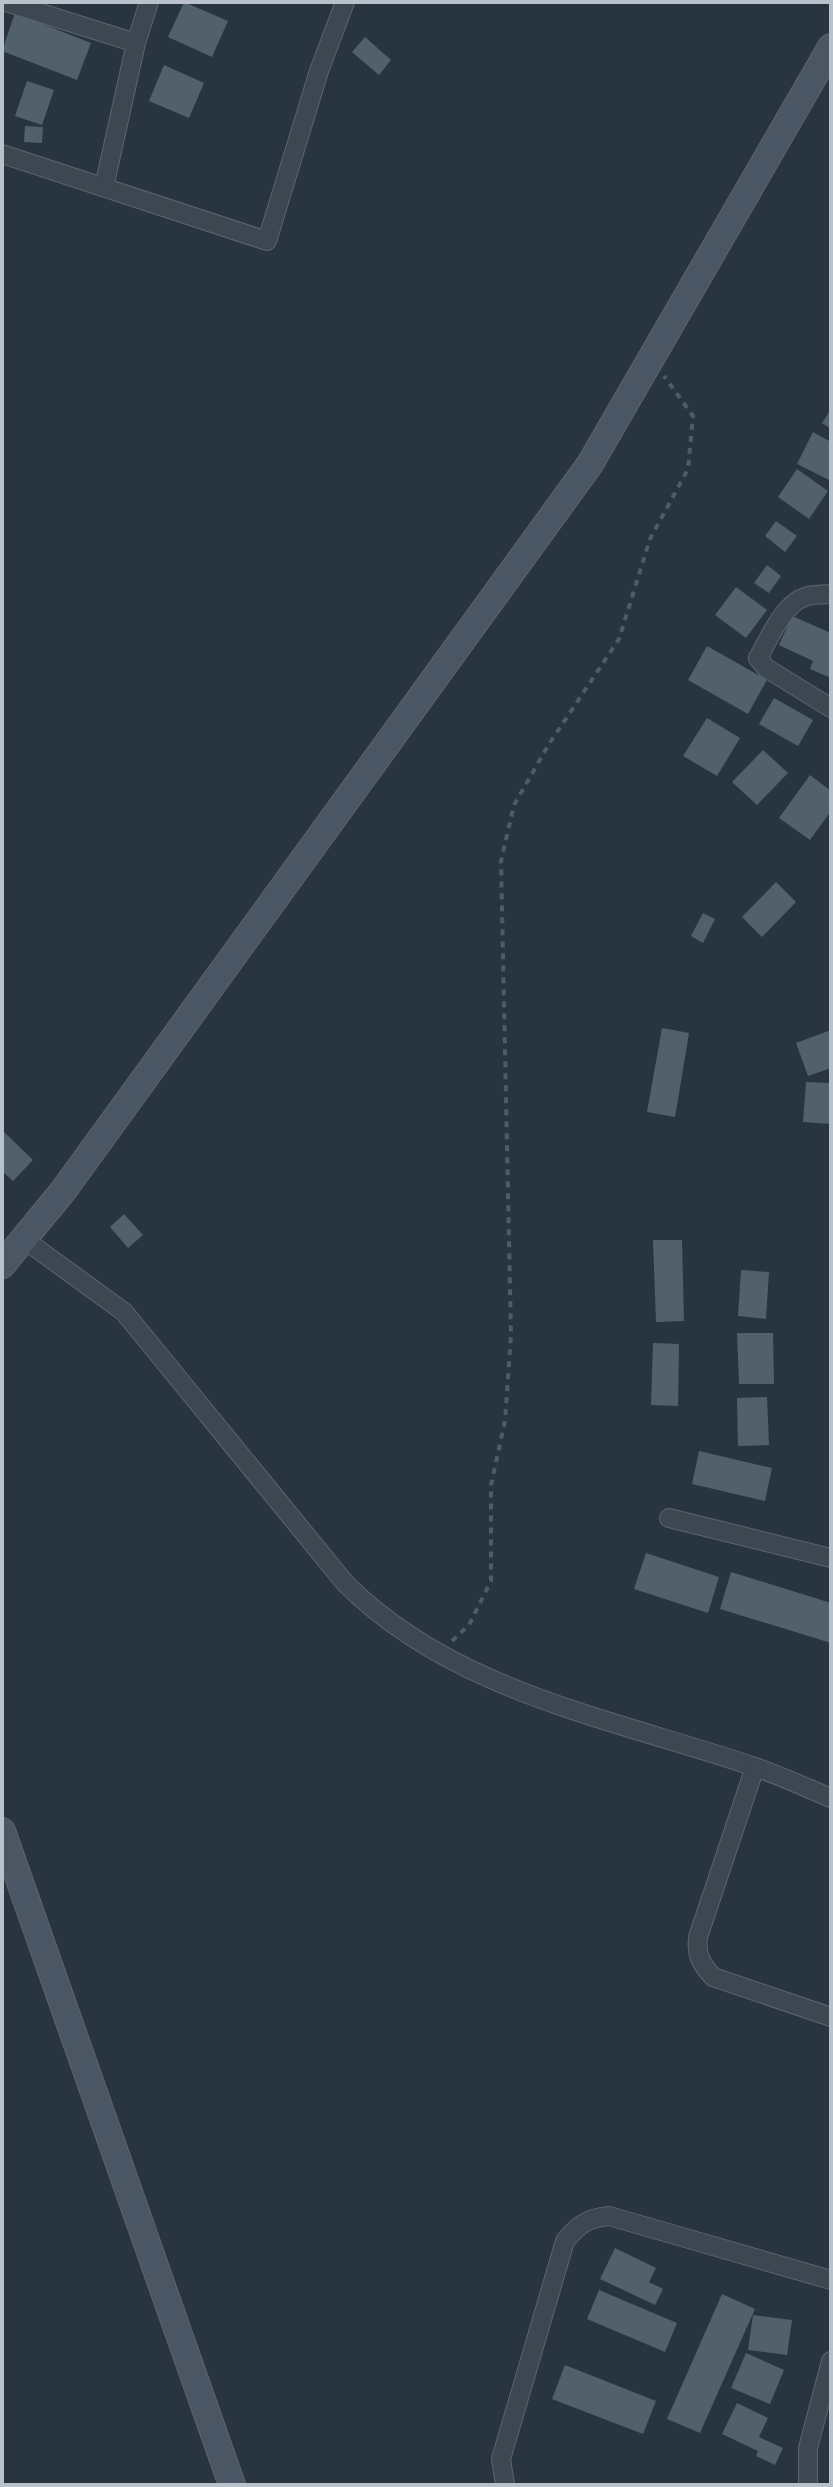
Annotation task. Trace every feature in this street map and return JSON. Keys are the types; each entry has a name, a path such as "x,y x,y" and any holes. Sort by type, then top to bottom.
{"street":[{"path":"6,2 136,43"},
{"path":"104,187 136,43 149,2"},
{"path":"2,154 267,241 319,71 345,2"},
{"path":"2,1265 25,1240 590,464 831,47"},
{"path":"831,594 805,597 794,604 758,658 766,668 831,708"},
{"path":"25,1240 124,1312 345,1583 380,1614 466,1666 549,1702 755,1767 831,1798"},
{"path":"669,1518 831,1558"},
{"path":"755,1767 696,1951 702,1965 713,1977 831,2017"},
{"path":"2,1831 232,2485"},
{"path":"505,2485 501,2459 565,2241 590,2218 609,2216 831,2280"},
{"path":"808,2485 808,2448 831,2361"}],"path":[{"path":"440,1652 469,1625 491,1581 491,1485 505,1421 511,1335 501,861 514,805 549,744 619,639 650,539 688,469 693,416 651,358"}],"building":[{"path":"184,2 228,21 212,57 168,37"},
{"path":"15,13 91,43 77,80 2,51"},
{"path":"365,37 391,60 379,75 352,52"},
{"path":"164,65 204,83 189,118 149,101"},
{"path":"27,81 54,90 42,125 15,116"},
{"path":"25,126 43,127 42,143 24,142"},
{"path":"831,409 831,429 822,423"},
{"path":"813,432 831,442 831,481 797,464"},
{"path":"797,469 828,491 809,519 778,497"},
{"path":"776,521 797,536 785,552 765,536"},
{"path":"767,565 781,576 769,593 754,583"},
{"path":"736,587 767,610 746,638 715,615"},
{"path":"792,616 831,633 831,678 810,669 813,661 779,645"},
{"path":"707,646 767,680 748,714 688,680"},
{"path":"774,698 813,720 798,746 759,724"},
{"path":"707,718 740,738 717,776 683,756"},
{"path":"763,750 788,773 757,805 732,782"},
{"path":"810,775 831,791 831,811 810,840 779,818"},
{"path":"776,882 796,902 762,937 742,917"},
{"path":"703,913 715,919 703,943 691,936"},
{"path":"662,1028 689,1033 675,1117 647,1112"},
{"path":"831,1030 831,1068 808,1076 796,1043"},
{"path":"806,1082 831,1083 831,1124 803,1122"},
{"path":"2,1130 33,1160 13,1181 2,1171"},
{"path":"124,1214 143,1235 128,1248 110,1227"},
{"path":"653,1240 682,1240 684,1321 656,1322"},
{"path":"741,1270 769,1272 766,1319 738,1316"},
{"path":"737,1333 773,1333 774,1384 739,1384"},
{"path":"653,1343 679,1344 678,1406 651,1405"},
{"path":"767,1397 769,1445 738,1446 737,1398"},
{"path":"699,1451 772,1468 765,1501 692,1484"},
{"path":"646,1553 719,1577 708,1613 634,1589"},
{"path":"731,1572 831,1603 831,1643 720,1609"},
{"path":"615,2248 656,2268 649,2282 663,2289 655,2305 600,2279"},
{"path":"599,2290 677,2323 665,2352 587,2319"},
{"path":"722,2294 755,2309 700,2433 667,2419"},
{"path":"753,2315 792,2320 787,2355 748,2350"},
{"path":"746,2353 784,2370 770,2404 731,2388"},
{"path":"565,2365 656,2401 643,2434 552,2399"},
{"path":"737,2403 768,2418 759,2437 783,2448 775,2465 756,2456 758,2451 722,2434"}]}
